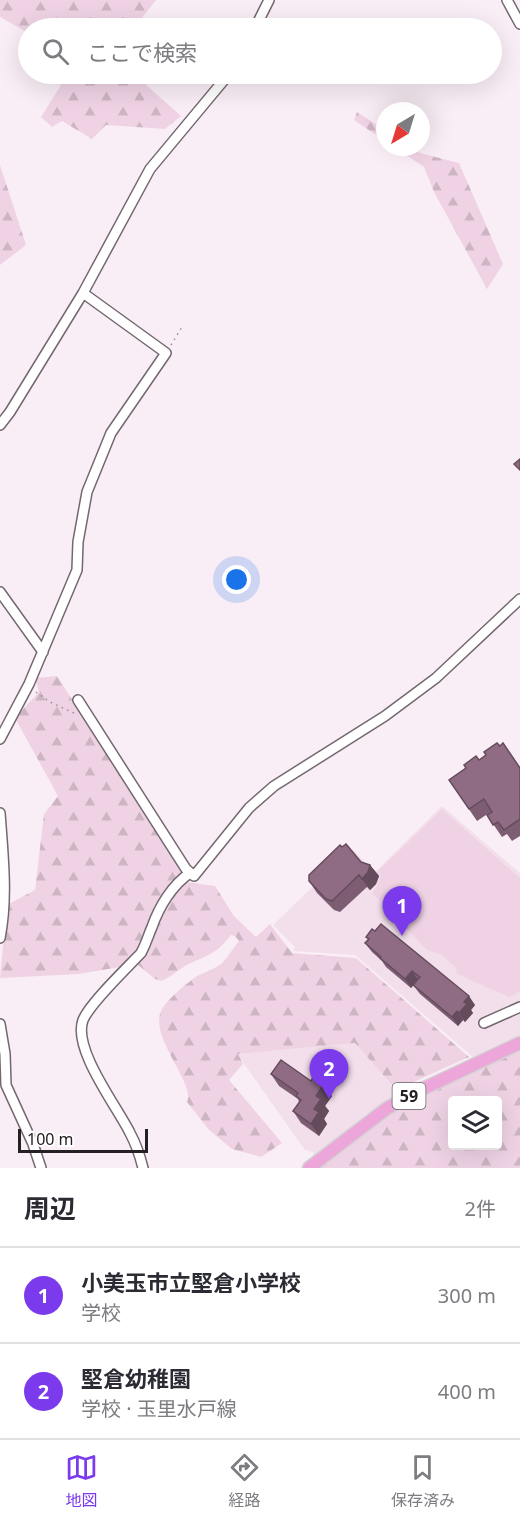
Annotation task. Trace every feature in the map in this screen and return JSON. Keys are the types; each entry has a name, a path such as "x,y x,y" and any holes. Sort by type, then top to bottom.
{"main road":[{"name":"59","path":"309,1168 386,1109 414,1093 520,1043"}],"street":[{"path":"260,18 269,0"},
{"path":"507,0 520,24"},
{"path":"0,425 23,393 83,293 150,169 220,84"},
{"path":"0,739 43,652 77,570 78,542 87,492 104,448 118,420 166,353 83,293"},
{"path":"0,592 43,652"},
{"path":"78,700 194,876 243,816 274,786 385,716 436,678 520,599"},
{"path":"0,813 4,860 4,900 0,938"},
{"path":"143,1168 130,1133 99,1083 84,1043 82,1024 88,1012 141,953 154,921 172,889 190,873"},
{"path":"484,1023 520,1007"},
{"path":"0,1024 5,1054 6,1085 33,1144 41,1168"}],"path":[{"path":"166,353 182,327"},
{"path":"28,684 50,702 88,718"}],"shaded area":[{"path":"442,806 520,873 520,1035 473,1057 355,955 293,951 295,947 273,925 352,849 375,872"},
{"path":"355,1043 399,1094 365,1115 313,1158 313,1152 305,1150 237,1054"}],"green space":[{"path":"0,0 156,0 142,18 18,18 18,27 0,17"},
{"path":"62,84 145,84 181,116 165,129 106,125 92,139 62,121 52,127 41,117"},
{"path":"357,112 376,124 376,135 354,120"},
{"path":"408,156 430,156 459,163 503,264 487,289 434,192 424,167"},
{"path":"0,165 26,245 0,265"},
{"path":"57,676 184,872 180,881 215,886 234,916 256,937 270,924 292,953 356,958 469,1057 396,1090 355,1043 238,1054 243,1064 229,1080 282,1143 261,1157 232,1149 209,1130 187,1102 188,1094 185,1084 166,1046 159,1022 161,1011 177,992 197,976 224,961 239,941 235,936 231,935 216,951 187,965 162,981 155,979 137,964 79,974 0,978 7,905 35,890 44,814 58,796 15,718 39,692 35,678"},
{"path":"442,809 520,878 520,992 509,997 457,974 456,968 442,955 427,950 372,893 381,875 376,873"},
{"path":"520,1049 520,1168 319,1168 365,1130 416,1098"}],"building":[{"path":"520,459 520,470 514,464"},
{"path":"497,743 500,746 503,743 520,768 520,819 504,830 498,822 493,825 487,815 492,812 484,799 469,809 449,780 466,768 464,765 476,756 479,760 486,755 484,752"},
{"path":"346,844 361,862 370,865 362,879 359,875 332,901 326,899 309,881 309,875 340,845 342,847"},
{"path":"381,924 469,996 464,1002 467,1004 459,1013 457,1011 452,1017 413,985 420,977 412,971 405,979 365,943 372,929 375,931"},
{"path":"281,1060 311,1081 313,1077 324,1084 316,1096 321,1099 314,1109 319,1112 311,1124 293,1111 301,1100 296,1096 298,1093 271,1074"}],"place":[{"name":"小美玉市立堅倉小学校","path":"402,936"},
{"name":"堅倉幼稚園","path":"329,1099"}]}
